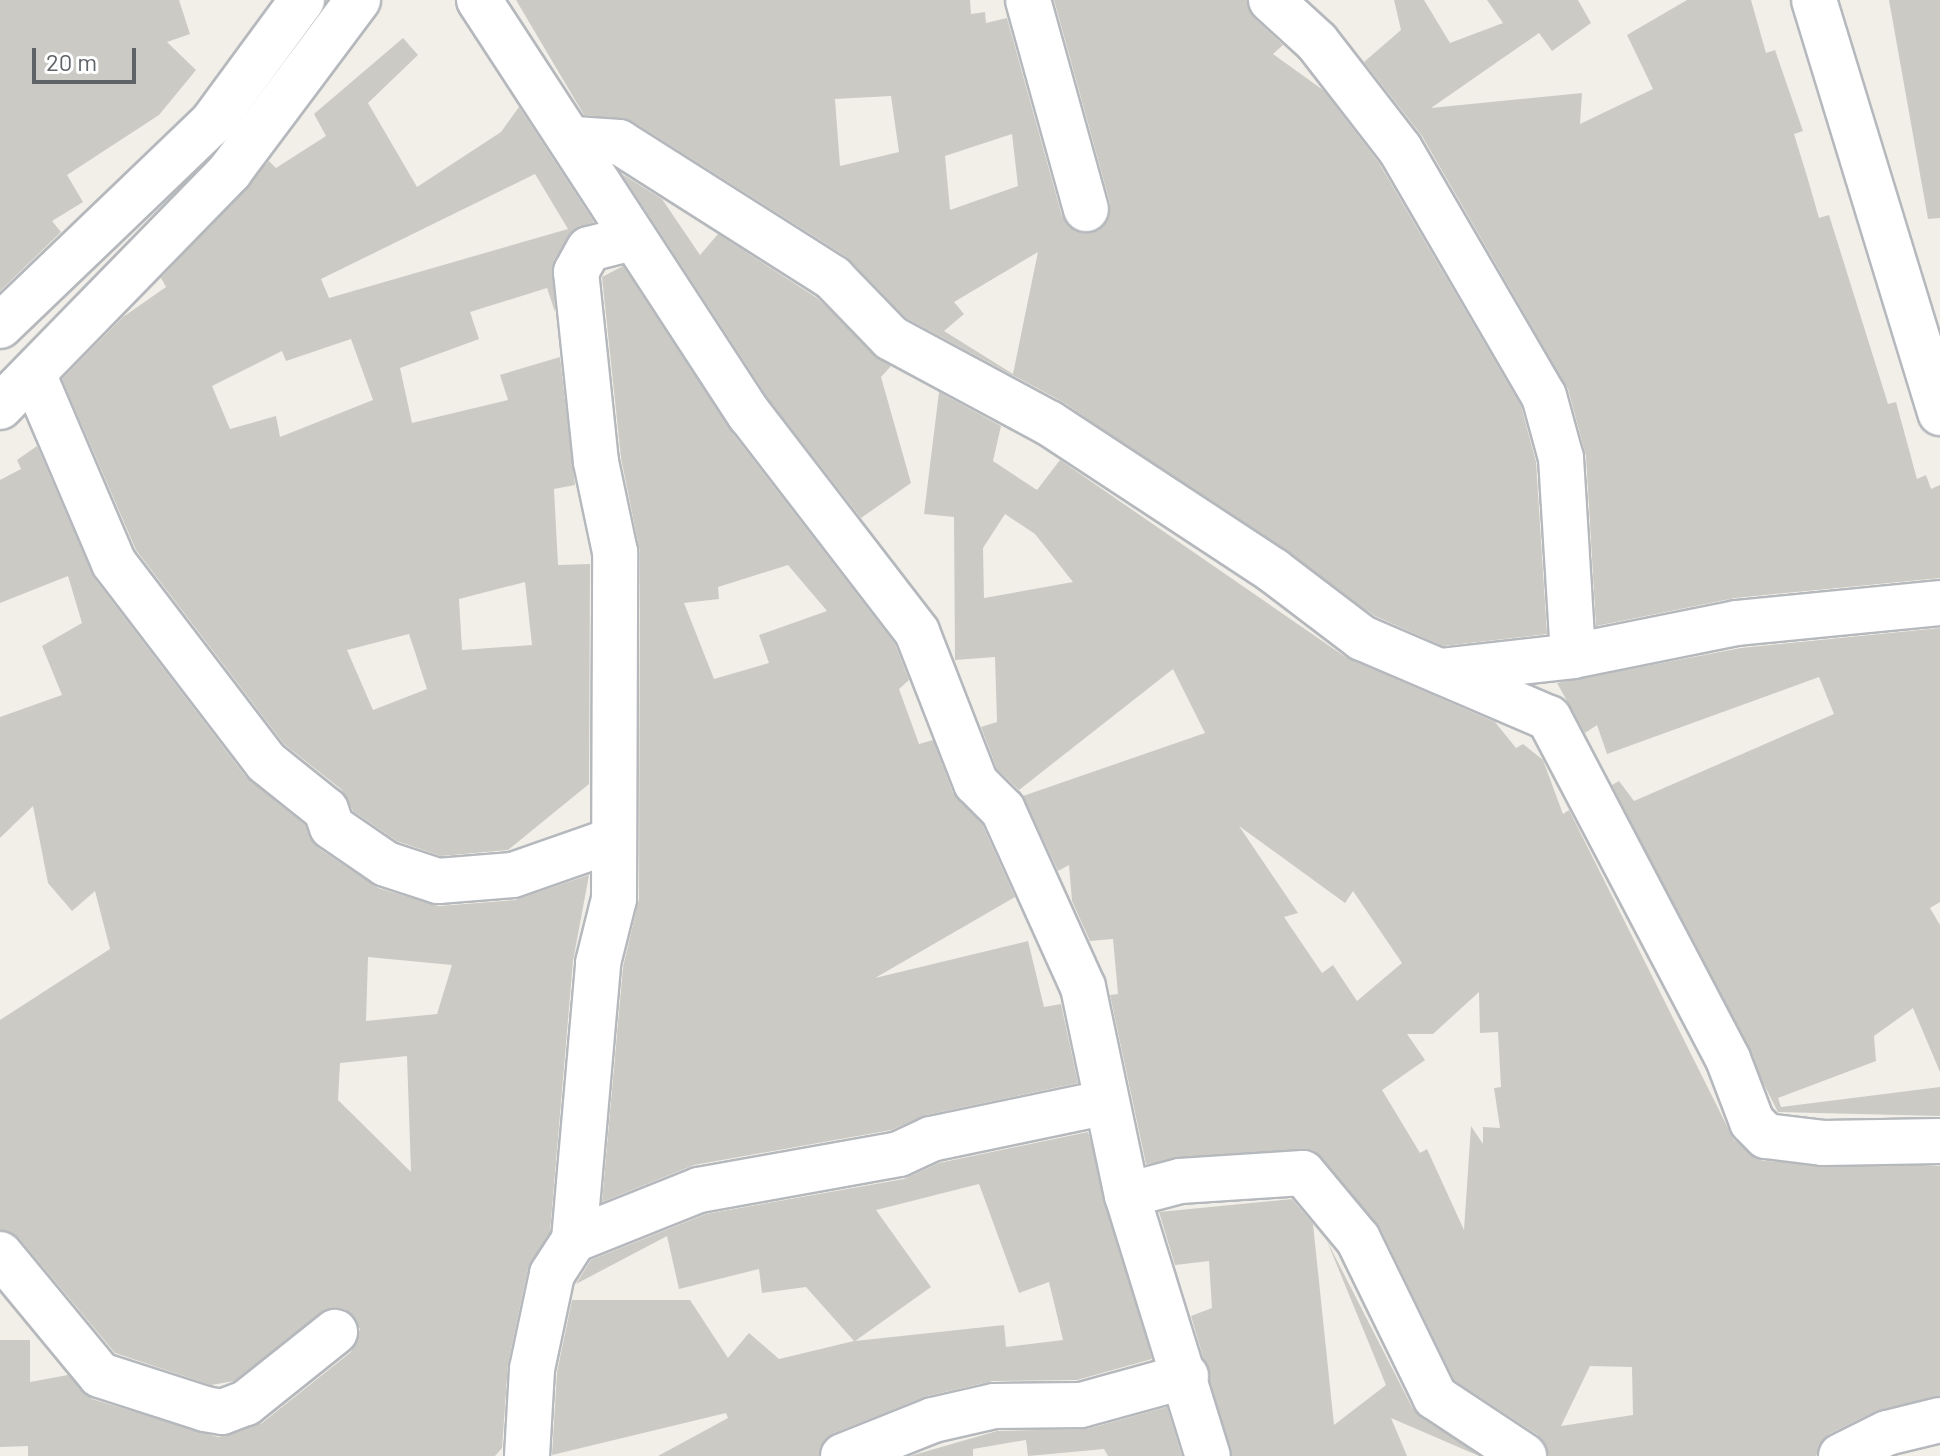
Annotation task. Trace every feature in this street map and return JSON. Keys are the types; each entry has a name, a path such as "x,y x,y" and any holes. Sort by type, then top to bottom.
{"street":[{"path":"0,326 211,124 302,0"},
{"path":"0,407 35,378 230,171 358,0"},
{"path":"479,0 574,139 632,238 750,415 917,632 976,783 1003,810 1083,987 1101,1057 1104,1103 1127,1195 1186,1376 1208,1456"},
{"path":"1028,0 1086,209"},
{"path":"1271,0 1317,42 1400,149 1544,396 1561,458 1573,656"},
{"path":"1814,0 1938,396"},
{"path":"574,139 619,142 833,278 891,338 1049,423 1274,571 1362,638 1549,718 1560,731 1728,1059 1752,1122 1766,1136 1940,1141"},
{"path":"527,1456 532,1369 549,1288 574,1240 598,963 614,899 615,552 596,462 576,272 589,249 632,238"},
{"path":"35,378 114,563 266,762 326,810 332,827 386,864 438,881 513,875 613,840"},
{"path":"1435,671 1573,656 1737,623 1940,603"},
{"path":"574,1240 699,1190 899,1154 931,1139 1104,1103"},
{"path":"1127,1195 1180,1181 1303,1173 1358,1239 1435,1397 1524,1456"},
{"path":"0,1254 100,1375 205,1409 222,1412 246,1403 335,1332"},
{"path":"843,1456 933,1420 994,1406 1081,1405 1186,1376"},
{"path":"1841,1456 1889,1444 1940,1420"}],"building":[{"path":"0,0 179,0 190,34 167,42 196,70 159,115 67,175 83,202 52,221 61,232 0,291"},
{"path":"516,0 970,0 971,14 985,12 986,23 1007,18 1062,216 1081,233 1103,227 1110,203 1054,0 1247,0 1254,18 1283,45 1273,54 1323,90 1379,163 1521,406 1536,462 1547,634 1443,646 1375,616 1063,402 906,318 847,257 632,121 584,115","holes":["891,96 899,152 840,166 835,99","1012,134 1018,186 950,210 945,156","1038,252 1013,374 944,331 964,314 954,302"]},
{"path":"1394,0 1424,0 1450,43 1503,23 1487,0 1578,0 1591,23 1552,51 1539,33 1431,108 1582,93 1580,124 1653,89 1627,35 1687,0 1751,0 1766,53 1775,50 1803,131 1794,134 1819,218 1829,215 1888,404 1896,402 1917,479 1926,475 1931,489 1940,485 1940,578 1735,598 1596,626 1586,456 1568,389 1422,136 1364,62 1401,30"},
{"path":"1889,0 1940,0 1940,218 1928,219"},
{"path":"403,38 418,55 368,103 417,187 501,132 519,107 594,222 573,230 554,260 555,312 547,288 470,312 479,339 400,368 412,423 508,400 500,375 560,357 575,485 554,489 558,565 590,564 589,784 508,850 441,856 397,841 353,811 342,790 284,744 136,550 62,379 123,317 166,287 161,278 269,161 276,168 326,136 314,114","holes":["535,174 568,229 329,298 321,279","351,339 373,400 280,437 276,416 230,429 212,386 282,351 286,361","525,582 532,645 462,650 459,599","409,634 427,689 373,710 347,650"]},
{"path":"622,174 662,199 700,255 718,234 817,298 891,366 881,377 911,483 861,518 770,401"},
{"path":"623,266 730,430 895,644 909,680 899,689 919,744 933,740 953,793 982,824 1015,897 875,978 1028,941 1044,1007 1061,1004 1078,1083 926,1115 891,1130 694,1165 602,1202 623,967 639,899 640,552 621,458 602,277","holes":["788,565 827,611 759,635 769,663 714,679 684,603 719,599 718,587"]},
{"path":"939,392 1001,426 993,461 1037,490 1060,460 1347,658 1495,722 1516,748 1523,744 1543,760 1563,814 1569,810 1734,1140 1763,1161 1940,1166 1940,1396 1876,1411 1829,1434 1816,1456 1549,1456 1538,1435 1454,1380 1380,1228 1313,1150 1146,1164 1110,995 1118,994 1113,939 1090,941 1072,901 1069,865 1058,871 1023,796 1205,733 1173,669 1019,790 997,769 981,727 997,722 995,657 955,660 954,517 924,514","holes":["1005,514 1035,534 1073,582 984,598 983,548","1239,826 1345,903 1353,891 1402,963 1357,1001 1333,965 1322,973 1284,917 1298,913","1479,992 1480,1033 1498,1032 1501,1087 1494,1088 1500,1128 1483,1127 1483,1144 1471,1126 1464,1230 1427,1149 1420,1153 1382,1090 1425,1060 1407,1034 1433,1034","1590,1366 1632,1367 1633,1415 1561,1426"]},
{"path":"37,446 94,578 246,777 305,825 318,848 378,888 439,906 515,900 589,875 573,961 550,1232 528,1269 508,1364 502,1448 495,1456 28,1456 28,1446 0,1447 0,1340 30,1340 30,1382 68,1375 92,1399 218,1437 262,1423 351,1352 360,1329 345,1309 331,1308 234,1381 211,1385 115,1353 19,1238 0,1230 0,1020 110,949 95,891 72,911 48,883 33,806 0,838 0,717 62,695 42,646 82,623 68,576 0,603 0,480 21,469 17,460","holes":["368,957 452,965 437,1014 366,1021","407,1056 411,1172 338,1100 340,1063"]},
{"path":"1940,628 1940,902 1930,908 1940,925 1940,1072 1913,1008 1874,1036 1876,1061 1778,1098 1781,1107 1940,1087 1940,1116 1778,1112 1612,785 1619,781 1634,801 1834,714 1819,677 1607,754 1597,725 1585,733 1557,683 1741,648"},
{"path":"1088,1132 1152,1359 1077,1380 993,1381 927,1396 834,1433 819,1456 658,1456 728,1418 726,1413 552,1455 557,1372 572,1300 690,1300 728,1358 749,1333 779,1359 854,1341 806,1287 762,1293 759,1269 679,1289 667,1236 576,1284 591,1260 706,1214 904,1179 939,1163","holes":["979,1184 1019,1293 1049,1282 1063,1340 1006,1347 1004,1325 855,1341 931,1287 876,1210"]},
{"path":"1292,1199 1313,1224 1334,1425 1386,1385 1327,1241 1413,1409 1479,1456 1391,1418 1407,1456 1232,1456 1191,1316 1212,1308 1209,1261 1175,1265 1159,1212"},
{"path":"1167,1407 1182,1456 1108,1456 1104,1449 1028,1456 1026,1440 973,1449 973,1456 910,1456 997,1431 1087,1429"}]}
